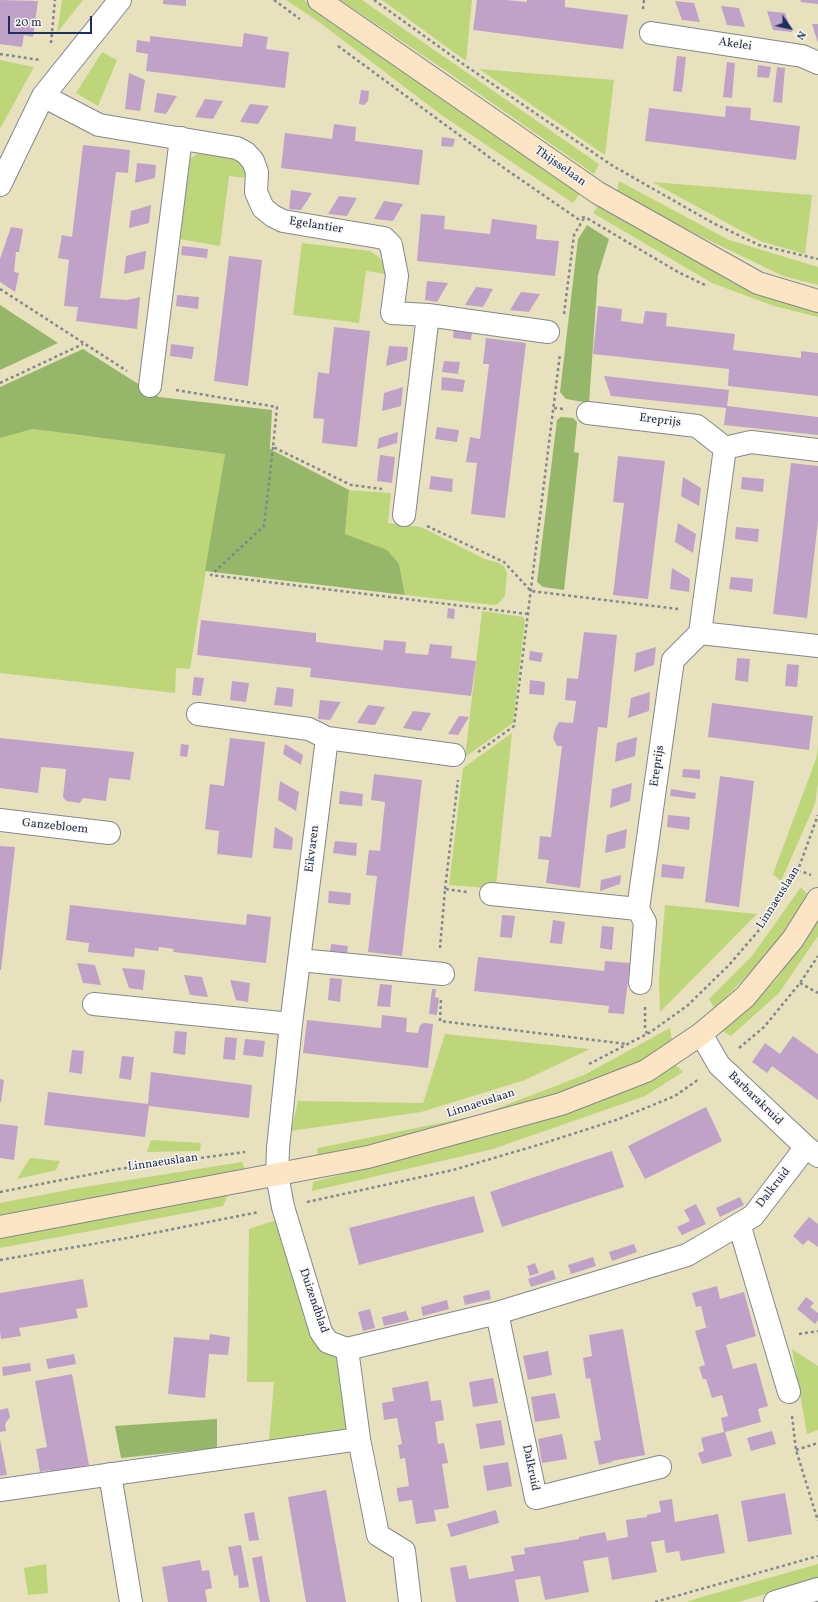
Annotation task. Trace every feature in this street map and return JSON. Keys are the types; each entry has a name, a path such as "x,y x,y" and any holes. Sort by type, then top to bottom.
{"street":[{"path":"0,185 43,96 120,0"},
{"name":"Thijsselaan","path":"319,0 598,193 758,283 818,301"},
{"name":"Akelei","path":"651,33 802,56 818,63"},
{"name":"Egelantier","path":"43,96 99,125 237,148 246,152 253,161 257,172 256,192 263,208 273,216 283,222 384,238 391,245 397,276 392,313 557,332"},
{"path":"150,386 181,138"},
{"path":"404,515 428,316"},
{"name":"Ereprijs","path":"588,413 697,426 725,448"},
{"path":"818,450 751,442 725,448 701,623 818,646"},
{"name":"Ereprijs","path":"640,982 645,922 638,909 673,660 701,623"},
{"path":"198,714 309,729 327,738 457,759"},
{"name":"Eikvaren","path":"277,1176 278,1148 291,1024 327,738"},
{"name":"Ganzebloem","path":"0,820 109,833"},
{"path":"491,894 638,909"},
{"name":"Linnaeuslaan","path":"0,1228 277,1176 368,1157 561,1104 646,1071 701,1034 745,997 793,939 818,899"},
{"path":"300,960 444,974"},
{"path":"94,1004 291,1024"},
{"name":"Barbarakruid","path":"701,1034 719,1065 812,1151"},
{"name":"Dalkruid","path":"346,1349 497,1313 687,1255 752,1216 812,1151"},
{"name":"Duizendblad","path":"277,1176 283,1207 321,1332 328,1342 346,1349"},
{"path":"739,1224 789,1392"},
{"name":"Dalkruid","path":"497,1313 536,1498 660,1467"},
{"path":"346,1349 359,1439 378,1535 404,1551 410,1602"},
{"path":"0,1490 359,1439"},
{"path":"110,1474 131,1602"},
{"path":"775,1602 818,1589"}],"path":[{"path":"51,46 56,0"},
{"path":"374,0 466,66 613,166 714,223 759,245 818,259"},
{"path":"0,54 42,60"},
{"path":"585,217 574,235 557,332 553,416 514,726 474,755 457,759 439,956 445,956 440,1021 626,1045"},
{"path":"0,289 150,386 278,407 264,526 211,575 528,614"},
{"path":"0,383 83,344"},
{"path":"273,447 351,485 396,491 404,515 504,562 531,591 701,623"},
{"name":"Linnaeuslaan","path":"588,1064 649,1033 687,1006 729,965 766,922 798,870 818,815"},
{"path":"445,889 491,894"},
{"path":"800,983 818,993"},
{"name":"Linnaeuslaan","path":"0,1192 118,1169 278,1148"},
{"path":"789,1392 796,1450 818,1521"},
{"path":"796,1450 818,1443"},
{"path":"655,1602 818,1556"}],"green space":[{"path":"62,0 83,0 57,33"},
{"path":"286,0 304,0 581,192 573,203 440,114 319,22"},
{"path":"340,0 362,0 599,164 594,174 442,68"},
{"path":"382,0 472,0 466,61"},
{"path":"102,52 117,60 98,106 76,93"},
{"path":"0,60 34,67 0,129"},
{"path":"479,69 614,80 605,155"},
{"path":"206,153 233,155 245,163 248,178 229,176 220,246 174,238 188,160 197,154"},
{"path":"619,181 729,240 818,267 818,285 783,276 698,235 617,192"},
{"path":"652,182 812,195 805,254 760,241"},
{"path":"601,202 818,307 818,317 774,306 712,283 593,213"},
{"path":"587,225 609,239 598,275 589,403 566,399 560,392 578,239"},
{"path":"302,243 370,251 379,257 384,264 386,274 366,271 359,323 293,315"},
{"path":"0,305 58,343 0,370"},
{"path":"83,349 159,397 272,410 270,449 349,490 345,534 387,550 399,564 405,595 205,571 225,454 33,429 0,438 0,387"},
{"path":"561,417 573,418 577,422 574,452 579,453 564,590 543,587 537,582 557,420"},
{"path":"33,429 225,454 190,669 176,668 175,693 0,673 0,438"},
{"path":"349,490 391,493 388,523 421,527 485,559 504,566 507,573 505,596 498,604 493,605 405,595 399,564 364,542 345,534"},
{"path":"482,611 523,617 525,620 513,723 465,757"},
{"path":"512,733 496,886 486,888 449,885 463,768"},
{"path":"818,745 818,783 815,804 781,881 773,874 816,759"},
{"path":"801,887 808,895 772,949 715,1009 709,999 752,956"},
{"path":"665,905 757,914 660,1012 659,978"},
{"path":"818,917 818,936 779,993 731,1036 722,1031 776,980"},
{"path":"670,1028 672,1041 643,1062 541,1101 316,1160 318,1148 480,1115 584,1075"},
{"path":"445,1034 590,1049 525,1080 421,1112 291,1131 298,1101 423,1103"},
{"path":"676,1065 683,1072 645,1096 493,1149 312,1191 313,1182 424,1152 557,1113"},
{"path":"151,1140 201,1143 200,1151 147,1152"},
{"path":"30,1158 60,1161 56,1170 17,1179"},
{"path":"242,1162 246,1172 0,1217 0,1203 78,1188"},
{"path":"228,1195 223,1206 0,1248 0,1237"},
{"path":"276,1220 322,1352 337,1357 348,1429 269,1441 274,1382 247,1382 249,1229"},
{"path":"792,1349 818,1366 818,1430 807,1434"},
{"path":"217,1419 217,1448 121,1458 115,1426"},
{"path":"46,1564 48,1593 28,1595 24,1568"},
{"path":"818,1564 818,1578 739,1602 688,1602 688,1601"}],"building":[{"path":"0,0 38,1 33,37 24,35 22,47 0,44"},
{"path":"163,0 186,0 186,6 163,4"},
{"path":"477,0 527,2 527,0 565,0 565,7 628,15 623,49 473,30"},
{"path":"801,0 818,0 818,4 800,2"},
{"path":"675,1 694,3 700,22 682,20"},
{"path":"721,6 739,8 745,27 727,25"},
{"path":"767,11 785,13 792,32 773,30"},
{"path":"812,24 818,24 818,43"},
{"path":"244,33 268,37 266,49 289,52 285,88 146,71 148,54 136,52 137,40 150,42 150,36 242,47"},
{"path":"677,56 686,57 682,92 673,91"},
{"path":"727,62 735,63 732,98 723,97"},
{"path":"758,65 771,67 769,78 757,77"},
{"path":"777,67 785,68 782,103 773,102"},
{"path":"129,73 145,80 140,111 125,109"},
{"path":"361,90 369,91 368,101 364,105 359,104"},
{"path":"157,93 177,96 166,114 154,112"},
{"path":"205,99 223,101 213,119 195,117"},
{"path":"250,104 269,106 258,124 240,122"},
{"path":"726,106 751,108 750,120 800,126 796,160 645,141 649,108 725,117"},
{"path":"334,124 356,127 355,141 423,150 419,185 281,168 285,133 332,139"},
{"path":"442,137 455,139 453,147 441,146"},
{"path":"83,145 130,150 128,173 116,172 100,298 127,300 140,297 137,329 76,321 78,307 64,306 69,260 58,258 62,235 72,237"},
{"path":"137,163 156,165 155,178 135,183"},
{"path":"291,190 312,193 301,210 289,209"},
{"path":"339,196 357,198 347,216 328,214"},
{"path":"384,201 403,204 393,221 374,219"},
{"path":"151,205 149,223 129,228 131,211"},
{"path":"421,214 445,216 444,229 490,234 492,219 537,225 536,239 559,241 555,276 417,261"},
{"path":"11,227 23,229 19,252 16,252 14,272 19,273 15,292 0,282 0,259"},
{"path":"182,246 208,249 207,258 181,255"},
{"path":"146,251 144,269 124,274 126,256"},
{"path":"229,256 262,260 248,386 214,381"},
{"path":"427,281 448,283 437,302 425,300"},
{"path":"476,287 493,289 483,307 465,305"},
{"path":"521,292 540,294 529,312 510,310"},
{"path":"177,295 199,297 198,309 176,306"},
{"path":"598,306 622,309 621,321 643,324 645,311 667,313 666,326 735,334 733,350 801,358 801,351 818,353 818,396 728,386 729,369 593,354"},
{"path":"334,327 370,331 357,447 322,443 324,419 313,418 318,372 329,374"},
{"path":"454,330 472,332 471,340 453,338"},
{"path":"486,338 526,343 505,518 471,514 477,463 466,462 470,437 480,439 489,364 483,364"},
{"path":"171,344 194,347 192,359 170,356"},
{"path":"389,346 408,347 407,360 386,366"},
{"path":"444,361 460,362 458,374 442,372"},
{"path":"604,376 729,390 727,406 818,417 818,435 724,425 726,408 611,396"},
{"path":"442,377 465,380 463,392 441,390"},
{"path":"403,387 401,406 382,411 384,393"},
{"path":"437,427 459,430 457,442 435,439"},
{"path":"398,432 397,443 377,449 379,438"},
{"path":"380,455 395,457 392,483 377,481"},
{"path":"618,456 665,461 648,599 613,595 624,503 613,502"},
{"path":"791,463 818,466 818,521 807,618 773,614"},
{"path":"431,476 453,479 452,492 429,489"},
{"path":"683,477 701,488 699,506 681,496"},
{"path":"742,477 764,479 763,492 741,489"},
{"path":"678,523 696,534 693,553 675,542"},
{"path":"736,527 759,529 758,542 735,539"},
{"path":"672,568 690,579 689,592 670,589"},
{"path":"731,577 753,579 752,592 729,589"},
{"path":"448,608 455,609 454,619 447,618"},
{"path":"201,620 316,633 316,642 383,650 384,640 406,642 405,653 428,655 430,644 452,646 451,658 476,661 471,696 310,677 311,668 197,655"},
{"path":"584,632 617,635 607,728 598,727 580,888 546,883 549,860 538,859 540,836 551,837 562,746 557,746 553,738 555,729 559,722 573,723 576,701 565,700 567,678 578,679"},
{"path":"656,647 654,665 634,672 636,653"},
{"path":"530,651 543,653 541,662 529,660"},
{"path":"737,658 750,659 748,682 735,680"},
{"path":"787,664 799,665 797,687 785,686"},
{"path":"194,677 204,678 201,696 192,695"},
{"path":"530,680 545,682 544,695 529,694"},
{"path":"232,681 249,683 246,702 230,700"},
{"path":"277,687 294,689 292,707 274,705"},
{"path":"650,692 649,711 628,718 631,698"},
{"path":"320,700 341,702 330,720 318,719"},
{"path":"712,703 813,716 809,750 708,737"},
{"path":"368,705 385,707 375,725 357,723"},
{"path":"413,711 431,713 421,731 403,728"},
{"path":"459,716 469,717 458,735 448,734"},
{"path":"637,737 635,756 615,762 617,743"},
{"path":"0,738 134,752 130,780 109,778 106,801 83,798 80,803 66,801 63,797 66,769 41,767 38,793 0,788"},
{"path":"230,738 265,742 252,858 217,854 219,831 205,829 210,784 224,786"},
{"path":"181,744 189,745 187,757 180,756"},
{"path":"285,744 303,755 301,765 283,754"},
{"path":"683,769 700,770 700,779 682,777"},
{"path":"374,774 422,780 402,956 368,952 377,876 366,875 369,850 380,851 385,802 371,800"},
{"path":"720,776 754,781 739,907 705,902"},
{"path":"280,781 299,792 296,811 278,800"},
{"path":"632,783 630,801 610,808 612,789"},
{"path":"671,789 696,793 695,799 670,796"},
{"path":"340,791 363,794 362,806 339,804"},
{"path":"668,815 690,817 689,830 667,827"},
{"path":"275,827 293,838 292,850 273,848"},
{"path":"627,829 625,848 605,853 607,835"},
{"path":"335,841 357,843 356,856 333,853"},
{"path":"0,846 15,847 1,970 0,970"},
{"path":"662,864 685,867 683,879 661,877"},
{"path":"621,875 620,884 600,891 601,880"},
{"path":"329,891 351,893 350,905 328,903"},
{"path":"70,905 246,925 247,914 271,917 266,963 173,952 174,949 159,947 158,951 135,948 134,957 88,952 89,943 66,940"},
{"path":"502,915 515,916 512,938 500,937"},
{"path":"553,920 565,922 562,944 550,943"},
{"path":"602,926 614,927 612,950 600,948"},
{"path":"331,944 348,946 347,954 330,952"},
{"path":"478,957 604,971 605,961 630,963 624,1014 608,1013 609,1006 474,991"},
{"path":"77,963 95,965 101,985 83,983"},
{"path":"122,968 145,970 143,990 129,988"},
{"path":"184,975 202,977 208,997 190,995"},
{"path":"330,978 342,979 340,1002 328,1000"},
{"path":"230,980 250,983 248,1002 236,1000"},
{"path":"380,984 392,985 390,1007 377,1006"},
{"path":"432,989 436,989 435,997 439,998 437,1015 429,1014"},
{"path":"382,1015 407,1018 406,1032 418,1033 420,1025 424,1023 433,1024 428,1068 303,1053 307,1020 381,1028"},
{"path":"175,1031 187,1032 185,1055 173,1053"},
{"path":"793,1036 818,1054 818,1100 772,1066 767,1073 752,1062 765,1043 780,1054"},
{"path":"225,1037 237,1038 235,1060 223,1059"},
{"path":"245,1039 265,1041 263,1057 243,1055"},
{"path":"72,1050 84,1051 82,1074 69,1072"},
{"path":"122,1056 134,1057 131,1080 119,1078"},
{"path":"151,1072 252,1085 249,1118 149,1106 145,1137 44,1125 48,1092 148,1104"},
{"path":"0,1079 4,1080 1,1102 0,1102"},
{"path":"706,1107 722,1141 645,1179 628,1146"},
{"path":"0,1124 18,1126 14,1160 0,1158"},
{"path":"612,1151 624,1187 502,1227 490,1192"},
{"path":"474,1196 484,1232 359,1265 349,1228"},
{"path":"740,1197 744,1205 720,1217 716,1208"},
{"path":"696,1204 706,1224 682,1235 677,1227 690,1221 684,1210"},
{"path":"809,1217 818,1224 818,1247 808,1240 803,1245 793,1236"},
{"path":"634,1244 637,1252 612,1261 609,1252"},
{"path":"593,1257 596,1266 571,1274 568,1265"},
{"path":"535,1263 539,1273 530,1276 527,1266"},
{"path":"553,1270 556,1279 531,1287 528,1279"},
{"path":"83,1279 88,1307 76,1309 78,1318 19,1328 21,1336 1,1339 0,1293"},
{"path":"717,1286 720,1299 744,1292 756,1336 726,1345 733,1369 756,1363 768,1406 758,1409 761,1422 725,1432 732,1456 702,1464 698,1453 704,1451 701,1438 724,1432 721,1418 728,1416 722,1395 712,1398 706,1379 703,1379 699,1367 705,1365 695,1331 711,1326 706,1327 701,1306 696,1307 692,1293"},
{"path":"489,1290 491,1299 465,1305 463,1296"},
{"path":"806,1297 814,1303 810,1307 818,1313 818,1320 815,1324 797,1309"},
{"path":"447,1300 449,1309 423,1316 421,1307"},
{"path":"370,1309 375,1328 363,1331 358,1312"},
{"path":"406,1311 409,1320 384,1326 382,1317"},
{"path":"623,1329 645,1455 599,1465 594,1441 601,1440 590,1378 586,1379 583,1358 592,1356 589,1335"},
{"path":"210,1334 230,1337 228,1355 209,1354 205,1398 168,1394 174,1337 209,1340"},
{"path":"548,1351 552,1375 528,1380 523,1356"},
{"path":"74,1354 76,1364 48,1369 46,1359"},
{"path":"30,1363 31,1371 3,1376 2,1367"},
{"path":"72,1374 89,1465 64,1470 52,1478 51,1470 40,1472 36,1449 47,1447 35,1381"},
{"path":"493,1378 498,1403 473,1407 469,1382"},
{"path":"428,1381 431,1401 441,1400 444,1420 435,1422 438,1444 444,1443 448,1463 442,1464 449,1508 434,1510 436,1521 416,1524 412,1500 399,1502 397,1488 409,1486 405,1458 400,1459 398,1445 402,1444 397,1418 384,1420 382,1403 394,1401 392,1388"},
{"path":"555,1393 560,1418 535,1422 531,1397"},
{"path":"8,1408 10,1417 5,1424 6,1431 0,1432 0,1410"},
{"path":"501,1420 505,1445 480,1449 476,1424"},
{"path":"772,1431 776,1444 751,1451 747,1438"},
{"path":"562,1434 567,1459 542,1463 538,1439"},
{"path":"0,1439 7,1475 0,1476"},
{"path":"508,1462 512,1486 487,1491 483,1466"},
{"path":"326,1490 346,1602 306,1602 288,1497"},
{"path":"785,1493 792,1534 748,1542 741,1501"},
{"path":"672,1499 675,1522 718,1514 725,1553 681,1561 679,1551 666,1553 664,1540 651,1542 657,1572 612,1580 608,1557 583,1561 589,1592 545,1600 540,1576 515,1580 519,1602 456,1602 450,1568 466,1565 469,1579 514,1571 511,1556 525,1554 524,1548 579,1539 579,1537 605,1532 607,1541 628,1537 626,1520 647,1517 647,1515 661,1512 659,1501"},
{"path":"496,1510 499,1523 451,1537 447,1524"},
{"path":"254,1512 259,1540 249,1541 244,1514"},
{"path":"241,1545 249,1587 239,1588 238,1575 234,1576 228,1547"},
{"path":"262,1556 270,1602 260,1602 252,1558"},
{"path":"200,1560 202,1571 209,1570 212,1588 205,1590 207,1602 168,1602 162,1567"}]}
